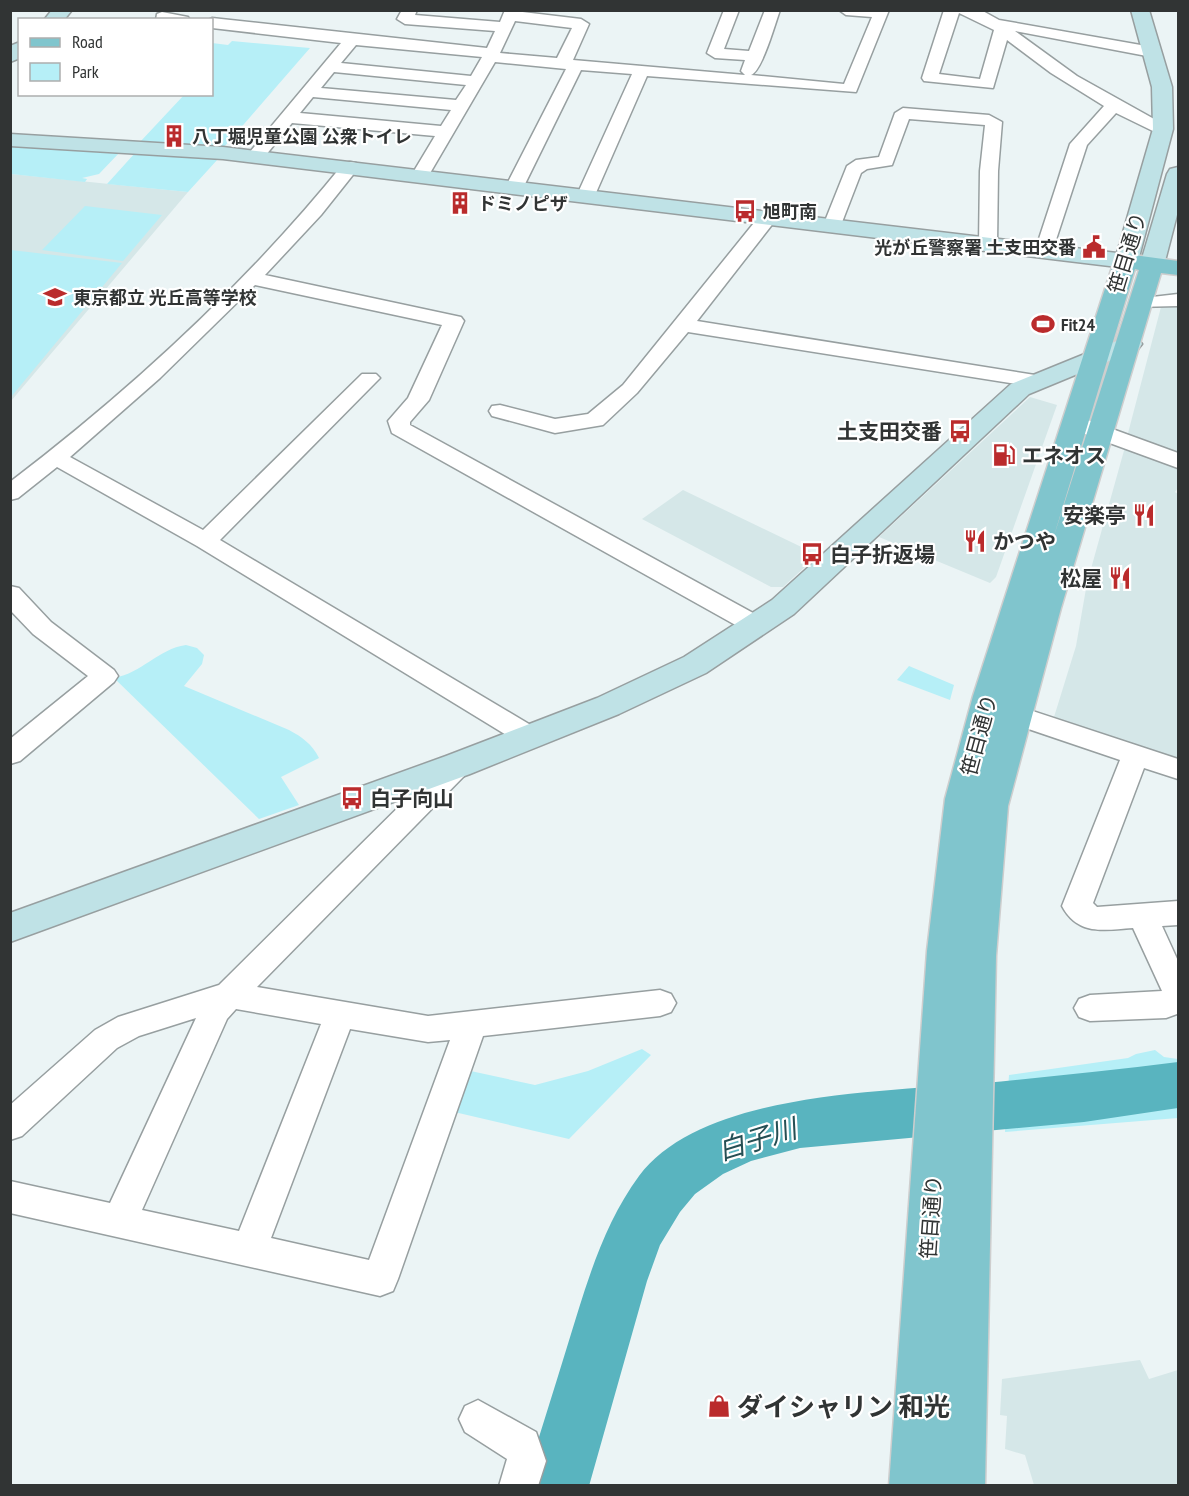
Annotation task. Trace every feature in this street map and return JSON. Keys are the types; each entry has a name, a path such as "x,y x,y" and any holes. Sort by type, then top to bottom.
{"main road":[{"path":"1126,261 1179,268"},
{"name":"笹目通り","path":"1088,427 1095,356 1126,261"},
{"name":"笹目通り","path":"913,1485 951,1185 956,1084 946,951 962,799 1002,709 1088,427 1129,344 1152,265"},
{"name":"笹目通り","path":"951,1185 961,1485"}],"street":[{"path":"410,10 405,19 509,18 581,24 570,64 515,186"},
{"path":"732,10 715,53 756,56"},
{"path":"746,78 773,10"},
{"path":"213,23 570,64 850,89 881,12 846,10"},
{"path":"952,10 930,78 987,85 999,26"},
{"path":"964,10 999,26 1041,60 1113,106 1163,129"},
{"name":"笹目通り","path":"1126,261 1163,129 1162,87 1140,10"},
{"path":"242,27 257,12"},
{"path":"420,176 477,81 509,18"},
{"path":"999,26 1047,26 1152,52"},
{"path":"255,157 352,40"},
{"path":"329,67 477,81"},
{"path":"586,195 642,70"},
{"path":"309,92 462,106"},
{"path":"1044,251 1079,144 1113,106"},
{"path":"832,225 853,170 862,164 886,161 903,113 989,120 994,122 989,171 988,245"},
{"path":"287,117 447,132"},
{"path":"10,140 255,157 350,167 1126,261"},
{"path":"15,484 56,458 254,279 350,167"},
{"name":"笹目通り","path":"1152,265 1179,174"},
{"path":"500,411 555,426 595,420 630,389 769,217"},
{"path":"254,279 454,321 434,360 418,400 399,421 399,428 757,626"},
{"path":"1142,303 1179,300"},
{"path":"683,325 1035,381"},
{"path":"10,928 458,765 608,706 695,665 757,626 797,596 1020,389 1095,356 1129,344"},
{"path":"205,541 369,378"},
{"path":"1088,427 1179,461"},
{"path":"56,458 205,541 530,736"},
{"path":"10,594 42,628 105,676 10,754"},
{"path":"1002,709 1179,770"},
{"path":"1135,754 1077,906 1091,919 1179,912"},
{"path":"117,1221 214,1011 428,798 458,765"},
{"path":"1090,1008 1166,1005 1179,995 1142,915"},
{"path":"10,1126 106,1039 129,1026 229,995 428,1029 660,1003"},
{"path":"249,1250 340,1015"},
{"path":"10,1197 380,1279 471,1025"},
{"path":"478,1419 522,1446 527,1461 518,1485"}],"shaded area":[{"name":"東京都立 光丘高等学校","path":"11,174 188,192 11,401"},
{"path":"1172,305 1178,307 1178,456 1127,437 1161,307"},
{"name":"エネオス","path":"1030,397 1057,405 996,577 990,583 879,537"},
{"path":"1125,447 1178,467 1178,488 1175,492 1178,494 1178,760 1054,717 1076,646 1087,583"},
{"path":"683,490 818,555 783,587 771,587 642,519"},
{"path":"1140,1360 1149,1379 1178,1370 1178,1485 1034,1485 1025,1455 1005,1449 1007,1416 1000,1415 1002,1379"}],"green space":[{"path":"232,41 310,48 224,147 140,142 183,96 213,96 213,43 228,45"},
{"path":"10,146 120,152 99,174 82,178 87,179 85,182 11,174"},
{"path":"135,153 218,159 188,192 107,184"},
{"path":"85,206 162,215 123,261 42,250"},
{"path":"10,250 122,263 11,397"},
{"path":"186,645 197,648 204,655 202,664 184,686 289,730 313,749 319,758 281,777 299,805 259,819 114,678 133,671 167,651"},
{"path":"909,666 954,685 950,700 897,680"},
{"path":"642,1049 651,1055 569,1139 450,1111 466,1070 535,1085 588,1071"},
{"path":"1155,1050 1164,1057 1178,1059 1178,1118 1005,1132 1009,1075 1128,1058"}],"waterway":[{"name":"白子川","path":"556,1486 610,1305 635,1234 660,1193 688,1165 734,1142 800,1124 1084,1098 1178,1085"}],"place":[{"name":"八丁堀児童公園 公衆トイレ","path":"174,136"},
{"name":"ドミノピザ","path":"460,203"},
{"name":"旭町南","path":"745,211"},
{"name":"光が丘警察署 土支田交番","path":"1094,247"},
{"name":"東京都立 光丘高等学校","path":"55,297"},
{"name":"Fit24","path":"1043,324"},
{"name":"土支田交番","path":"960,431"},
{"name":"エネオス","path":"1004,455"},
{"name":"安楽亭","path":"1144,515"},
{"name":"かつや","path":"975,541"},
{"name":"白子折返場","path":"812,554"},
{"name":"松屋","path":"1120,578"},
{"name":"白子向山","path":"352,798"},
{"name":"ダイシャリン 和光","path":"719,1406"}]}
